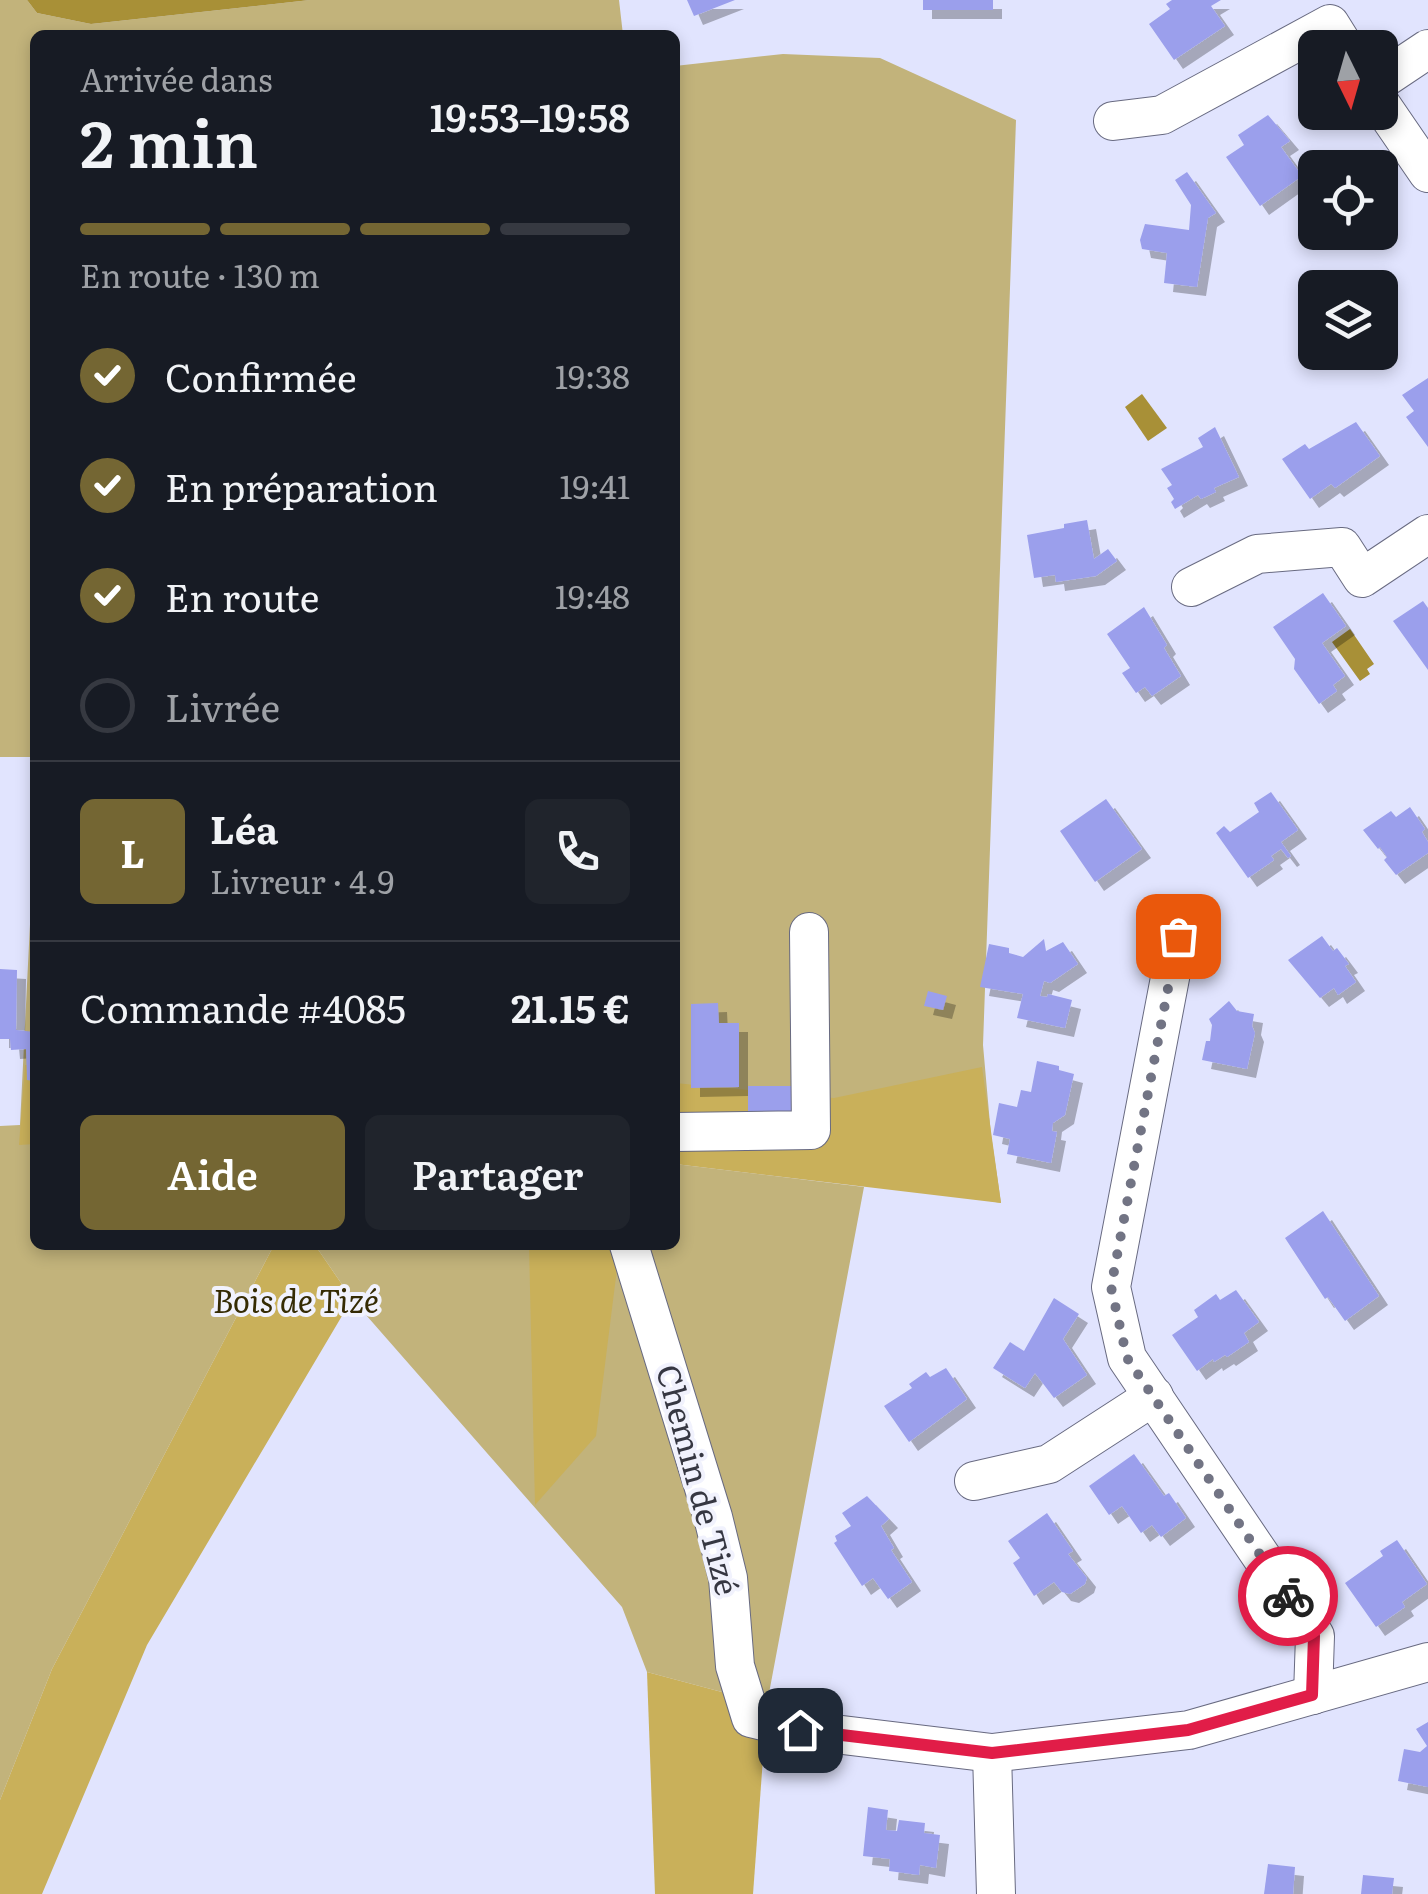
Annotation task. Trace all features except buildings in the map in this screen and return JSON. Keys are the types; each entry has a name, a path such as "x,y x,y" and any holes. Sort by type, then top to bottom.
{"street":[{"path":"1113,121 1162,115 1298,41"},
{"path":"1398,70 1428,49"},
{"path":"1398,129 1428,173"},
{"path":"1191,587 1256,554 1342,547 1362,578 1428,534"},
{"path":"680,1132 810,1130 809,932"},
{"path":"1178,936 1111,1287 1127,1358 1314,1636 1312,1695"},
{"name":"Chemin de Tizé","path":"631,1250 713,1517 728,1578 735,1666 750,1718 800,1730 992,1753"},
{"path":"974,1481 1048,1464 1154,1396"},
{"path":"996,1894 992,1753 1188,1730 1428,1662"}],"shaded area":[{"path":"0,0 27,0 37,13 91,24 310,0 619,0 622,30 30,30 30,757 0,757"},
{"path":"27,0 310,0 91,24 37,13"},
{"path":"783,54 880,58 1016,120 983,1045 1001,1203 680,1147 680,65"},
{"path":"1142,394 1167,428 1148,441 1125,407"},
{"path":"1350,629 1374,664 1367,669 1370,674 1360,681 1332,642"},
{"path":"30,924 30,1250 271,1250 52,1669 0,1800 0,1126 20,1125"},
{"path":"680,1165 864,1187 767,1704 647,1672 622,1607 352,1299 318,1250 680,1250"}],"green space":[{"path":"25,1065 30,1065 30,1144 19,1145"},
{"path":"982,1067 1001,1203 680,1165 680,1083 834,1098"},
{"name":"Bois de Tizé","path":"271,1250 318,1250 352,1299 147,1645 42,1894 0,1894 0,1800 52,1669"},
{"path":"529,1250 619,1250 596,1436 535,1505"},
{"path":"647,1672 767,1704 753,1894 655,1894"}],"way so far":[{"path":"1178,936 1111,1287 1127,1358 1288,1596"}],"route":[{"path":"800,1730 992,1753 1188,1730 1220,1722 1312,1695 1314,1636 1288,1596"}]}
